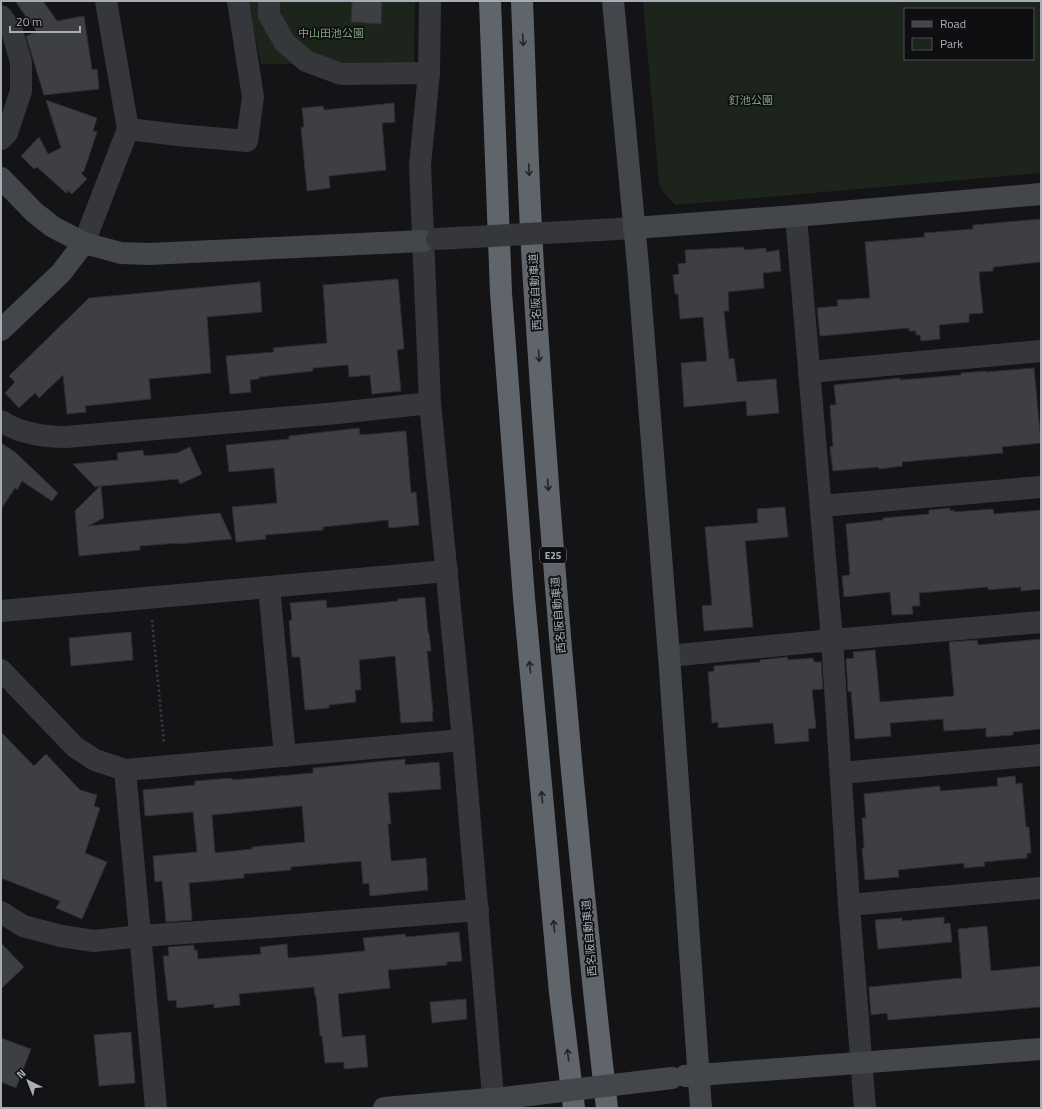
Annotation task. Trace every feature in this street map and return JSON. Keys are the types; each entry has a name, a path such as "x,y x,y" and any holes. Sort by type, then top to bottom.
{"highway":[{"path":"490,1 501,293 523,590 560,993 574,1108"},
{"name":"西名阪自動車道","path":"522,1 534,294 556,594 594,990 607,1108"}],"street":[{"path":"1,330 61,273 84,243 128,129 106,1"},
{"path":"128,129 247,141 253,97 238,1"},
{"path":"269,1 269,15 285,44 306,61 341,74 429,73"},
{"path":"430,1 429,73 420,165 430,240 430,403 478,910 499,1101"},
{"path":"613,1 638,266 669,656 701,1108"},
{"path":"1,16 12,31 21,62 21,91 7,133 1,139"},
{"path":"1,178 34,212 53,227 84,243 121,253 148,254 634,228 796,216 1041,194"},
{"path":"796,216 832,640 864,1108"},
{"path":"809,372 1041,352"},
{"path":"1,421 19,430 34,435 66,437 323,415 430,403"},
{"path":"821,506 1041,487"},
{"path":"1,611 446,571"},
{"path":"269,587 286,756"},
{"path":"669,656 1041,622"},
{"path":"1,670 75,747 95,760 125,770 463,740"},
{"path":"841,773 1041,755"},
{"path":"125,770 156,1108"},
{"path":"849,905 1041,888"},
{"path":"1,912 23,926 61,936 94,941 141,936 478,910"},
{"path":"384,1108 499,1101 699,1075 861,1064 1041,1048"}],"path":[{"path":"150,598 166,766"}],"green space":[{"name":"中山田池公園","path":"247,1 415,1 414,64 261,64"},
{"name":"釘池公園","path":"643,1 1041,1 1041,173 675,205 661,189 659,184"}],"building":[{"path":"15,1 43,1 57,21 84,16 92,70 97,69 99,89 44,95 26,36 37,32"},
{"path":"352,1 382,1 381,24 351,22"},
{"path":"46,100 97,118 93,131 97,132 84,171 81,173 87,179 72,194 66,189 68,192 66,193 37,167 34,169 21,156 39,137 48,154 61,148"},
{"path":"394,103 395,122 382,123 386,170 329,176 330,188 307,191 301,127 304,127 302,108 323,106 324,110"},
{"path":"1041,219 1041,262 993,267 993,271 979,272 983,313 969,314 969,322 939,325 940,339 921,341 920,335 916,335 916,331 909,331 909,328 820,336 817,308 838,306 837,300 870,298 865,242 925,237 924,233 973,229 973,225"},
{"path":"744,247 744,250 766,248 766,252 779,250 781,271 763,273 764,288 728,292 729,311 724,311 729,359 734,358 737,382 776,379 779,413 747,416 746,401 684,407 681,363 707,361 703,317 680,319 678,294 675,294 673,275 679,274 678,264 686,263 685,250"},
{"path":"398,279 404,349 397,350 401,391 372,394 370,375 349,377 348,365 313,368 313,371 259,377 259,379 250,380 251,392 230,394 226,356 274,352 273,348 327,343 323,285"},
{"path":"260,282 262,312 207,317 211,373 149,379 151,399 85,406 86,412 67,414 63,375 39,398 35,393 19,408 5,393 15,382 9,376 89,298"},
{"path":"1034,368 1041,443 1002,447 1003,453 902,462 902,466 879,469 878,467 833,471 830,447 833,446 830,405 836,405 834,385 900,378 900,380 961,375 961,373"},
{"path":"359,428 360,435 406,431 411,493 416,492 419,525 389,528 388,520 323,527 323,530 265,535 266,539 236,542 232,507 277,503 274,468 229,472 226,445 289,439 289,436"},
{"path":"1,443 15,452 58,493 52,501 22,481 17,490 15,488 1,509"},
{"path":"190,447 202,474 180,484 178,479 101,486 104,518 88,526 220,513 232,539 140,546 140,550 79,556 75,511 100,486 95,487 73,464 118,460 117,453 143,450 144,456 177,453"},
{"path":"785,507 788,537 745,541 753,627 704,631 702,606 712,605 705,527 758,523 757,509"},
{"path":"950,508 950,511 954,510 954,512 993,509 994,514 1041,510 1041,589 1021,591 1021,587 988,590 988,587 919,593 920,606 912,606 913,614 892,615 890,592 844,597 842,576 850,575 846,524 883,520 883,518 929,514 929,510"},
{"path":"425,597 431,651 427,651 433,721 401,723 395,656 359,660 361,690 355,690 356,702 329,705 329,708 305,710 300,657 292,657 289,621 292,620 290,603 326,600 327,608"},
{"path":"131,632 133,660 71,666 69,638"},
{"path":"1041,639 1041,729 1013,732 1013,735 986,737 986,728 944,731 943,719 890,723 891,736 855,739 851,691 848,692 846,659 854,658 853,652 875,650 880,702 954,696 949,642 977,640 978,645"},
{"path":"787,657 788,660 813,658 814,662 821,662 823,689 812,690 816,728 808,729 809,741 775,744 773,723 718,728 718,722 712,723 708,672 714,671 714,666 760,662 760,660"},
{"path":"1,732 34,766 46,754 80,790 97,795 94,806 100,808 85,853 107,862 82,919 56,908 60,901 1,878"},
{"path":"405,759 405,765 439,762 441,789 388,793 391,824 388,824 391,861 426,858 428,890 370,896 369,883 363,884 361,861 291,867 291,870 244,874 244,878 189,883 192,920 166,922 162,881 155,882 153,856 197,852 193,812 145,816 143,790 195,785 195,781 232,778 232,780 313,773 313,768","holes":["302,806 305,842 252,847 252,849 215,853 212,815"]},
{"path":"1015,776 1016,784 1022,783 1026,827 1029,827 1031,853 1027,853 1027,858 984,862 985,866 964,868 964,863 898,870 899,877 865,880 862,848 864,848 862,818 866,818 864,794 940,786 940,791 998,786 997,778"},
{"path":"944,917 944,924 950,923 952,942 878,949 875,920 902,918 902,921"},
{"path":"987,926 991,971 1041,966 1041,1007 888,1020 887,1013 871,1015 869,987 962,978 958,929"},
{"path":"459,932 462,961 447,962 447,965 388,970 390,988 338,994 342,1037 365,1035 368,1067 344,1069 344,1062 325,1063 314,987 239,994 240,1005 214,1008 214,1004 177,1008 176,1000 168,1001 163,956 169,956 168,947 194,945 194,950 197,950 198,959 261,954 260,947 287,944 288,958 365,951 363,938 405,934 406,937"},
{"path":"1,943 24,967 1,989"},
{"path":"466,999 467,1019 432,1023 430,1002"},
{"path":"131,1032 135,1083 99,1086 94,1035"},
{"path":"1,1038 31,1049 16,1088 1,1082"}]}
